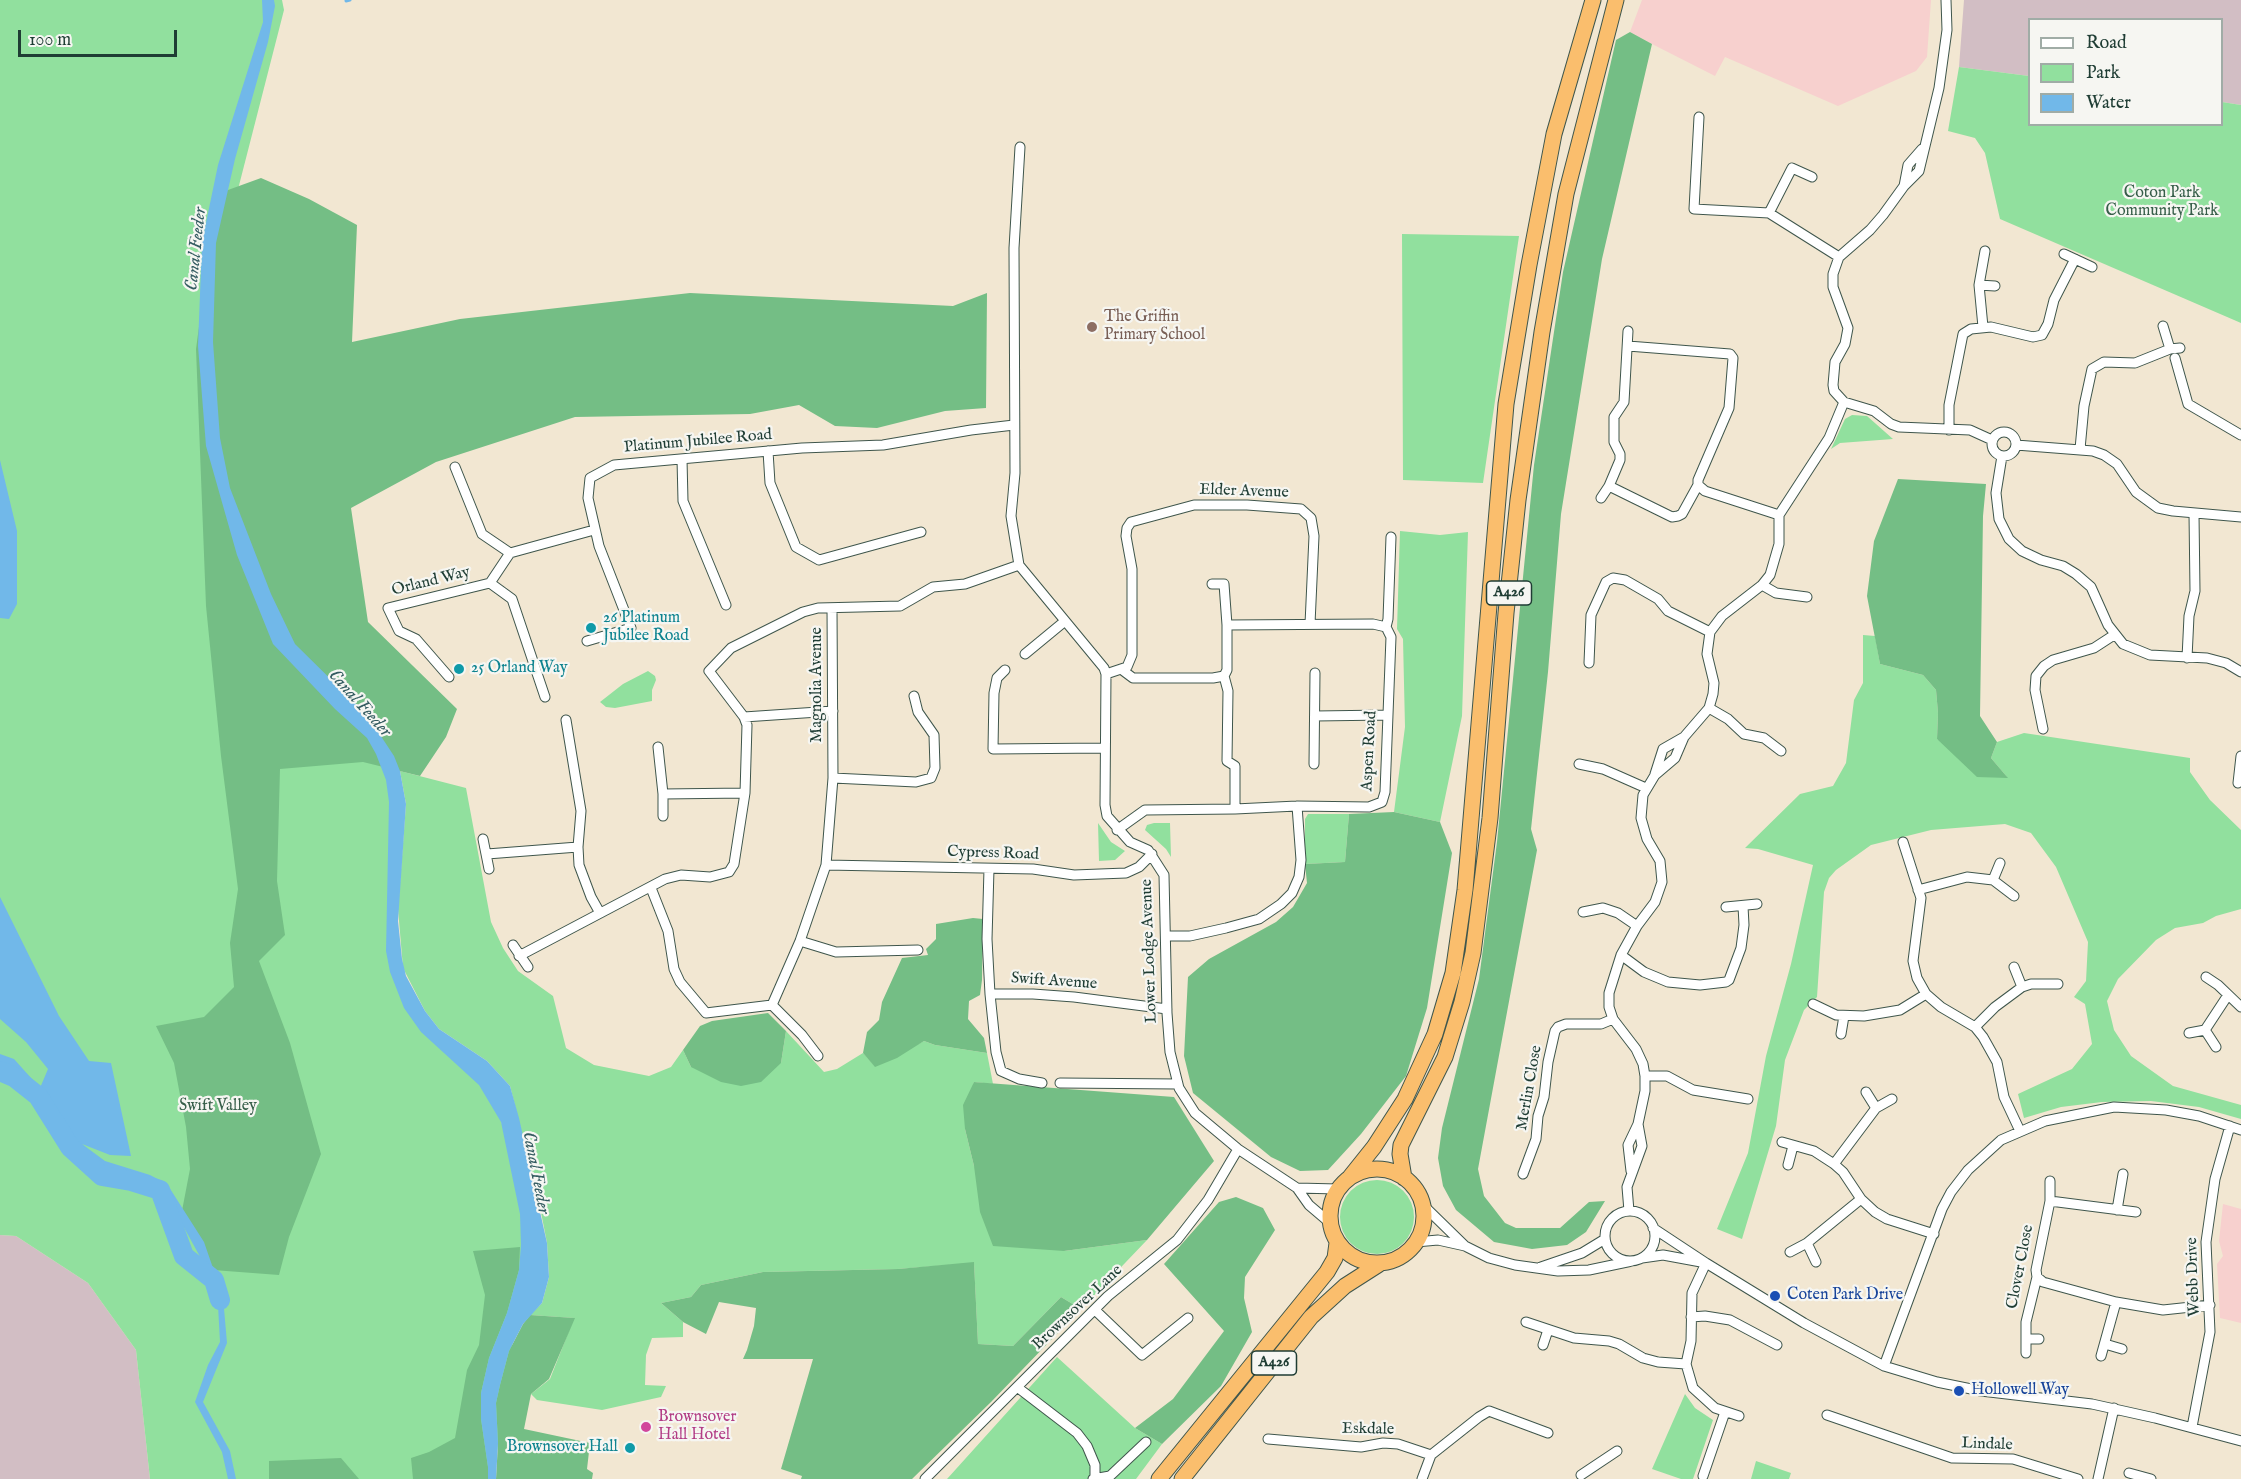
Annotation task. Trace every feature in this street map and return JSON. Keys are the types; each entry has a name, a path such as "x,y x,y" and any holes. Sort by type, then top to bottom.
{"highway":[{"name":"A426","path":"1350,1177 1405,1099 1435,1034 1453,973 1465,890 1506,404 1554,134 1593,0"},
{"name":"A426","path":"1404,1178 1400,1154 1401,1144 1445,1057 1462,1002 1473,953 1490,818 1506,613 1518,500 1542,332 1566,194 1616,1"},
{"path":"1377,1169 1391,1171 1412,1185 1423,1205 1423,1224 1416,1242 1401,1256 1382,1263 1369,1263 1357,1259 1338,1243 1329,1222 1332,1199 1350,1177 1363,1171 1377,1169"},
{"name":"A426","path":"1159,1479 1327,1272 1335,1257 1338,1243"},
{"name":"A426","path":"1182,1479 1311,1317 1345,1286 1382,1263"}],"street":[{"path":"1947,0 1947,30 1939,88 1930,131 1923,148 1908,165 1904,186 1883,215 1839,257 1833,274 1833,287 1848,328 1845,344 1835,362 1833,385 1834,391 1844,402 1874,411 1891,424 1970,430 1992,440"},
{"path":"1699,117 1694,209 1769,213 1839,257"},
{"path":"1020,147 1013,282 1015,473 1011,516 1019,565 1104,668 1106,674 1105,805 1107,816 1117,830"},
{"path":"1769,213 1792,168 1812,177"},
{"path":"1983,327 1979,285 1984,251"},
{"path":"2064,254 2092,267"},
{"path":"1949,430 1949,405 1961,337 1967,331 1983,327 2033,337 2042,335 2048,324 2056,294 2075,259"},
{"path":"1979,285 1995,286"},
{"path":"2079,449 2084,406 2092,369 2104,362 2135,363 2175,348 2163,326"},
{"path":"1601,498 1620,460 1620,454 1614,442 1614,417 1624,402 1628,331"},
{"path":"1609,486 1672,517 1682,514 1698,485 1698,480 1729,408 1733,358 1730,354 1628,346"},
{"path":"2175,358 2188,404 2241,435"},
{"path":"1655,775 1663,749 1684,736 1709,708 1714,683 1707,654 1710,632 1722,616 1762,585 1770,574 1777,554 1779,515 1830,438 1844,402"},
{"name":"Platinum Jubilee Road","path":"587,642 631,628 594,530 588,498 590,478 614,465 883,445 1014,425"},
{"path":"2000,433 2008,433 2014,437 2016,444 2010,454 2002,456 1994,451 1992,440 2000,433"},
{"path":"2016,444 2079,449 2104,455 2117,464 2136,492 2158,508 2194,514 2241,517"},
{"path":"768,452 770,483 796,547 819,560 921,532"},
{"path":"2002,456 1996,493 1999,519 2009,539 2022,551 2041,560 2063,566 2091,587 2114,634 2123,644 2135,651 2150,655 2207,658 2226,663 2241,672"},
{"path":"682,459 683,501 726,605"},
{"path":"455,467 482,534 510,553 594,530"},
{"path":"1698,485 1705,491 1779,515"},
{"name":"Elder Avenue","path":"1121,669 1127,667 1132,655 1132,569 1126,536 1127,528 1131,522 1194,505 1247,505 1301,509 1311,518 1314,536 1310,624"},
{"path":"2187,658 2189,616 2195,591 2194,514"},
{"name":"Aspen Road","path":"1117,830 1145,810 1297,806 1369,807 1382,802 1385,792 1391,637 1386,627 1391,537"},
{"name":"Orland Way","path":"449,677 416,639 399,631 388,608 490,583 510,553"},
{"name":"Magnolia Avenue","path":"772,1005 801,941 826,865 833,778 832,608 900,606 933,587 965,584 1019,565"},
{"path":"1589,663 1591,615 1606,582 1613,578 1625,580 1658,599 1668,611 1710,632"},
{"path":"490,583 512,599 545,698"},
{"path":"1212,584 1224,584 1227,625 1227,670 1224,676 1228,691 1227,761 1235,766 1235,809"},
{"path":"1762,585 1776,593 1807,597"},
{"path":"519,956 665,879 681,875 710,876 729,872 734,864 745,793 747,725 744,717 709,671 731,648 753,636 803,612 818,608 832,608"},
{"path":"1024,654 1065,621"},
{"path":"1227,625 1373,624 1386,627"},
{"path":"2043,729 2035,690 2036,676 2053,660 2094,648 2114,634"},
{"path":"1106,674 1121,669 1133,678 1224,676"},
{"path":"1005,670 997,678 994,693 993,749 1106,748"},
{"path":"1314,764 1315,674"},
{"path":"833,778 916,782 931,778 935,768 934,735 918,712 914,696"},
{"path":"1709,708 1728,719 1744,734 1764,738 1781,751"},
{"path":"744,717 833,711"},
{"path":"1315,716 1387,715"},
{"path":"566,720 581,811 579,865 600,914"},
{"path":"1629,1211 1627,1187 1641,1146 1638,1124 1645,1090 1645,1076 1643,1064 1636,1049 1613,1019 1609,1007 1609,993 1621,955 1637,926 1655,902 1662,882 1660,861 1647,839 1640,807 1646,788 1655,775 1675,758 1684,736"},
{"path":"658,747 663,816"},
{"path":"2238,783 2241,756"},
{"path":"1580,764 1603,769 1646,788"},
{"path":"663,794 745,793"},
{"path":"1166,936 1190,936 1235,926 1259,919 1281,904 1292,893 1299,877 1301,860 1297,806"},
{"name":"Lower Lodge Avenue","path":"1117,830 1130,842 1148,850 1164,875 1167,1009 1170,1052 1178,1084 1195,1113 1238,1149 1296,1188 1309,1205 1329,1222"},
{"path":"483,839 489,869"},
{"path":"1902,842 1918,890 1921,907 1913,960 1917,978 1926,994 1941,1007 1960,1016 1975,1027 1983,1037 1997,1062 2004,1097 2020,1131"},
{"path":"487,854 578,847"},
{"name":"Cypress Road","path":"826,865 1033,869 1074,874 1126,873 1139,867 1152,855"},
{"path":"1993,880 2000,863"},
{"name":"Swift Avenue","path":"989,869 987,939 990,994 1074,997 1167,1009"},
{"path":"1918,890 1966,877 1993,880 2014,896"},
{"path":"651,888 666,924 674,969 680,982 706,1013 772,1005 802,1035 818,1056"},
{"path":"1726,907 1757,904"},
{"path":"1621,955 1644,972 1668,982 1700,984 1726,982 1729,980 1741,948 1744,925 1743,906"},
{"path":"1584,912 1603,908 1637,926"},
{"path":"801,941 836,952 918,950"},
{"path":"513,945 528,967"},
{"path":"2014,968 2022,987"},
{"path":"2206,977 2218,984 2241,1007"},
{"path":"1975,1027 1995,1007 2022,987 2031,984 2058,984"},
{"path":"990,994 996,1052 1001,1071 1019,1079 1042,1083"},
{"path":"1813,1004 1836,1015 1844,1016 1900,1010 1926,994"},
{"path":"2189,1033 2205,1030 2228,995"},
{"path":"1841,1034 1844,1016"},
{"name":"Merlin Close","path":"1523,1174 1536,1139 1548,1062 1557,1027 1566,1024 1601,1024 1613,1019"},
{"path":"2205,1030 2216,1047"},
{"path":"1645,1076 1667,1076 1693,1090 1748,1099"},
{"path":"1060,1083 1178,1084"},
{"path":"1866,1092 1876,1108"},
{"path":"1834,1164 1876,1108 1892,1099"},
{"path":"1884,1365 1951,1192 1968,1170 2001,1140 2045,1120 2114,1107 2166,1110 2199,1116 2241,1130"},
{"name":"Webb Drive","path":"2192,1427 2210,1332 2206,1242 2215,1179 2230,1126"},
{"path":"1782,1142 1814,1151 1834,1164 1843,1172 1861,1199 1875,1212 1887,1219 1934,1234"},
{"path":"1788,1165 1793,1146"},
{"name":"Brownsover Lane","path":"926,1479 1095,1310 1177,1240 1208,1200 1238,1149"},
{"path":"2117,1210 2123,1174"},
{"name":"Clover Close","path":"2026,1353 2026,1322 2037,1277 2036,1270 2050,1201 2050,1181"},
{"path":"1296,1188 1338,1189"},
{"path":"1791,1252 1807,1243 1861,1199"},
{"path":"2050,1201 2136,1212"},
{"path":"1423,1205 1465,1246"},
{"path":"1632,1262 1623,1261 1614,1256 1608,1249 1605,1239 1610,1220 1616,1215 1629,1211 1646,1218 1653,1228 1804,1323 1884,1365 1915,1377 1959,1387 2114,1408 2241,1441"},
{"path":"1642,1258 1651,1250 1655,1239 1653,1228"},
{"path":"1541,1268 1582,1253 1605,1239"},
{"path":"1416,1242 1438,1240 1465,1246 1489,1258 1515,1265 1558,1271 1589,1270 1664,1255 1706,1263"},
{"path":"1807,1243 1816,1262"},
{"path":"1706,1263 1692,1293 1691,1341 1686,1364 1693,1388 1715,1408 1739,1416"},
{"path":"2037,1277 2043,1282 2116,1302 2163,1310 2210,1305"},
{"path":"2102,1356 2116,1302"},
{"path":"1095,1310 1142,1355 1188,1318"},
{"path":"1691,1317 1705,1316 1730,1320 1777,1345"},
{"path":"1526,1322 1574,1338 1609,1341 1651,1360 1686,1364"},
{"path":"1542,1345 1548,1330"},
{"path":"2026,1339 2039,1339"},
{"path":"2105,1344 2122,1349"},
{"path":"1017,1387 1077,1433 1087,1446 1095,1465 1094,1479 1110,1476 1146,1442"},
{"path":"2098,1479 2114,1408"},
{"path":"1422,1479 1431,1455 1489,1411 1548,1433"},
{"path":"1703,1476 1725,1412"},
{"name":"Lindale","path":"1827,1415 1952,1458 2013,1459 2078,1479"},
{"name":"Eskdale","path":"1268,1439 1361,1447 1383,1443 1398,1444 1431,1455"},
{"path":"1581,1477 1617,1451"},
{"path":"1581,1465 1581,1477"},
{"path":"2129,1473 2151,1479"}],"shaded area":[{"path":"1642,0 1931,0 1927,57 1916,71 1838,106 1725,57 1715,76 1652,44 1630,32"},
{"path":"1964,0 2241,0 2241,105 2223,102 2223,18 2028,18 2028,76 1959,67"},
{"path":"2223,1204 2241,1209 2241,1323 2220,1318 2217,1264 2223,1256 2219,1241"},
{"path":"0,1235 16,1236 88,1283 136,1350 150,1479 0,1479"}],"green space":[{"name":"Swift Valley","path":"0,0 282,0 284,10 235,201 397,793 394,948 412,1006 487,1078 531,1213 493,1479 150,1479 136,1350 88,1283 16,1236 0,1235"},
{"path":"1630,32 1652,44 1602,259 1561,514 1548,672 1531,829 1537,850 1478,1169 1484,1196 1505,1223 1516,1228 1560,1228 1589,1202 1605,1201 1586,1232 1567,1245 1532,1249 1494,1242 1456,1210 1443,1186 1438,1158 1442,1128 1479,979 1497,842 1534,465 1563,272 1616,40"},
{"name":"Coton Park Community Park","path":"1959,67 2028,76 2028,126 2223,126 2223,102 2241,105 2241,323 2000,219 1985,153 1975,138 1948,131"},
{"path":"261,178 309,199 357,225 352,342 460,319 690,293 953,306 987,293 986,408 945,411 877,428 835,426 799,405 750,414 575,417 436,462 351,508 368,622 457,709 446,737 420,776 363,762 280,769 277,881 285,935 259,961 290,1043 321,1154 289,1237 279,1275 213,1270 181,1216 190,1169 186,1127 174,1063 156,1026 204,1017 234,987 230,943 238,889 221,756 206,606 196,349 217,194"},
{"path":"1402,234 1519,236 1483,483 1403,480"},
{"path":"1852,415 1867,416 1893,439 1840,443 1831,449 1845,419"},
{"path":"1898,479 1986,484 1983,516 1980,716 1997,742 1991,758 2008,778 1977,777 1937,739 1936,690 1923,675 1880,664 1867,596 1874,541"},
{"path":"1400,531 1440,535 1468,532 1462,716 1440,822 1394,812 1405,727 1403,639 1397,629"},
{"path":"1863,635 1875,636 1880,664 1923,675 1936,690 1937,739 2007,777 1991,758 1997,742 2024,733 2190,758 2190,772 2210,800 2241,830 2241,909 2216,916 2203,923 2175,928 2156,940 2118,979 2107,1001 2114,1030 2131,1056 2173,1086 2241,1105 2241,1119 2199,1107 2151,1101 2102,1102 2061,1107 2024,1118 2018,1094 2072,1069 2092,1044 2085,1004 2074,997 2086,981 2088,942 2056,867 2031,833 2005,824 1931,830 1871,845 1836,870 1829,878 1824,892 1817,997 1804,1010 1785,1060 1776,1126 1742,1239 1717,1229 1748,1153 1766,1056 1791,964 1813,865 1758,849 1745,848 1800,794 1833,786 1846,763 1854,700 1863,683"},
{"path":"648,671 655,676 656,680 652,690 652,701 615,708 606,707 600,702 623,684"},
{"path":"400,771 466,788 491,922 503,948 518,971 553,996 566,1048 594,1065 649,1076 671,1067 683,1050 691,1067 781,1063 786,1031 824,1072 837,1069 863,1053 875,1066 924,1041 935,1045 987,1053 993,1084 974,1082 965,1129 974,1166 1064,1251 1147,1240 1081,1309 1061,1297 1013,1346 978,1344 974,1263 898,1269 763,1272 701,1285 691,1297 661,1303 683,1322 683,1337 652,1338 646,1355 645,1385 666,1386 661,1397 602,1410 537,1400 531,1394 550,1379 574,1318 530,1315 542,1303 549,1277 547,1243 510,1086 487,1061 439,1029 425,1011 403,968 398,909 406,804"},
{"path":"1394,812 1440,822 1452,853 1427,1008 1406,1076 1361,1134 1328,1170 1300,1171 1271,1157 1193,1093 1184,1056 1188,977 1209,959 1276,922 1293,907 1307,883 1305,864 1345,862 1349,814"},
{"path":"1308,814 1349,814 1345,862 1305,864 1305,819"},
{"path":"1098,823 1111,842 1125,851 1115,860 1099,861"},
{"path":"1170,823 1171,857 1166,849 1145,830 1147,825"},
{"path":"973,918 983,919 982,980 980,995 969,1001 968,1019 984,1038 987,1053 935,1045 924,1041 897,1058 875,1067 863,1053 867,1032 879,1020 882,1002 902,958 928,955 926,949 936,939 936,924"},
{"path":"768,1013 786,1031 781,1063 761,1082 741,1086 721,1082 691,1067 683,1050 700,1026 712,1021"},
{"path":"974,1082 1174,1097 1214,1161 1147,1240 1064,1251 993,1246 980,1212 974,1166 965,1129 963,1105"},
{"path":"1377,1180 1398,1186 1408,1196 1414,1217 1408,1238 1398,1248 1377,1254 1356,1248 1346,1238 1340,1217 1346,1196 1356,1186"},
{"path":"1236,1197 1263,1208 1275,1230 1245,1277 1244,1298 1252,1332 1221,1386 1162,1444 1135,1428 1173,1399 1224,1331 1164,1264 1219,1202"},
{"path":"520,1247 519,1270 507,1313 489,1358 481,1393 481,1419 488,1479 413,1479 411,1458 429,1452 455,1438 467,1370 479,1345 485,1295 473,1251"},
{"path":"974,1262 978,1344 1013,1346 1061,1297 1081,1309 912,1479 801,1479 802,1476 781,1469 813,1359 743,1359 754,1326 756,1308 719,1302 706,1334 683,1322 661,1303 691,1297 701,1285 763,1272 898,1269"},
{"path":"530,1315 575,1318 549,1379 531,1394 524,1429 590,1443 587,1469 593,1473 592,1479 496,1479 498,1443 496,1403 509,1351"},
{"path":"1057,1357 1135,1428 1162,1444 1136,1479 947,1479"},
{"path":"1685,1394 1695,1408 1713,1420 1693,1479 1681,1479 1652,1469"},
{"path":"341,1458 359,1479 269,1479 269,1461"},
{"path":"1756,1461 1791,1473 1789,1479 1751,1479"}],"water":[{"path":"262,0 274,0 275,6 268,42 235,159 216,243 213,342 220,438 230,488 271,594 295,644 367,715 394,756 400,771 406,804 398,921 406,976 425,1011 439,1029 487,1061 510,1086 519,1118 547,1243 549,1277 542,1303 523,1324 509,1351 500,1385 496,1403 498,1443 496,1479 488,1479 481,1419 481,1393 489,1358 507,1313 519,1270 521,1245 520,1214 501,1122 479,1085 421,1032 404,1008 390,972 386,951 389,802 386,780 367,738 335,709 273,644 237,555 206,446 198,346 202,242 218,165 263,22"},
{"path":"0,460 17,531 17,604 9,619 0,618"},
{"path":"0,897 59,1016 89,1061 111,1063 131,1156 110,1155 82,1144 105,1161 150,1175 167,1184 204,1242 223,1297 227,1343 203,1402 230,1451 236,1479 228,1479 222,1452 195,1402 208,1365 220,1342 218,1305 209,1273 165,1193 155,1186 101,1169 76,1149 48,1106 44,1107 38,1096 39,1092 13,1067 0,1063 0,1054 14,1059 40,1088 48,1069 26,1042 0,1019"}],"waterway":[{"path":"346,1 350,0"},
{"path":"0,1071 14,1077 38,1096 70,1147 102,1176 131,1181 160,1190 184,1256 214,1280 220,1300"}],"place":[{"name":"The Griffin Primary School","path":"1092,327"},
{"name":"26 Platinum Jubilee Road","path":"591,628"},
{"name":"25 Orland Way","path":"459,669"},
{"name":"Coten Park Drive","path":"1775,1296"},
{"name":"Hollowell Way","path":"1959,1391"},
{"name":"Brownsover Hall Hotel","path":"646,1427"},
{"name":"Brownsover Hall","path":"630,1448"}],"water label":[{"name":"Canal Feeder","path":"197,249"},
{"name":"Canal Feeder","path":"359,704"},
{"name":"Canal Feeder","path":"535,1173"}]}
